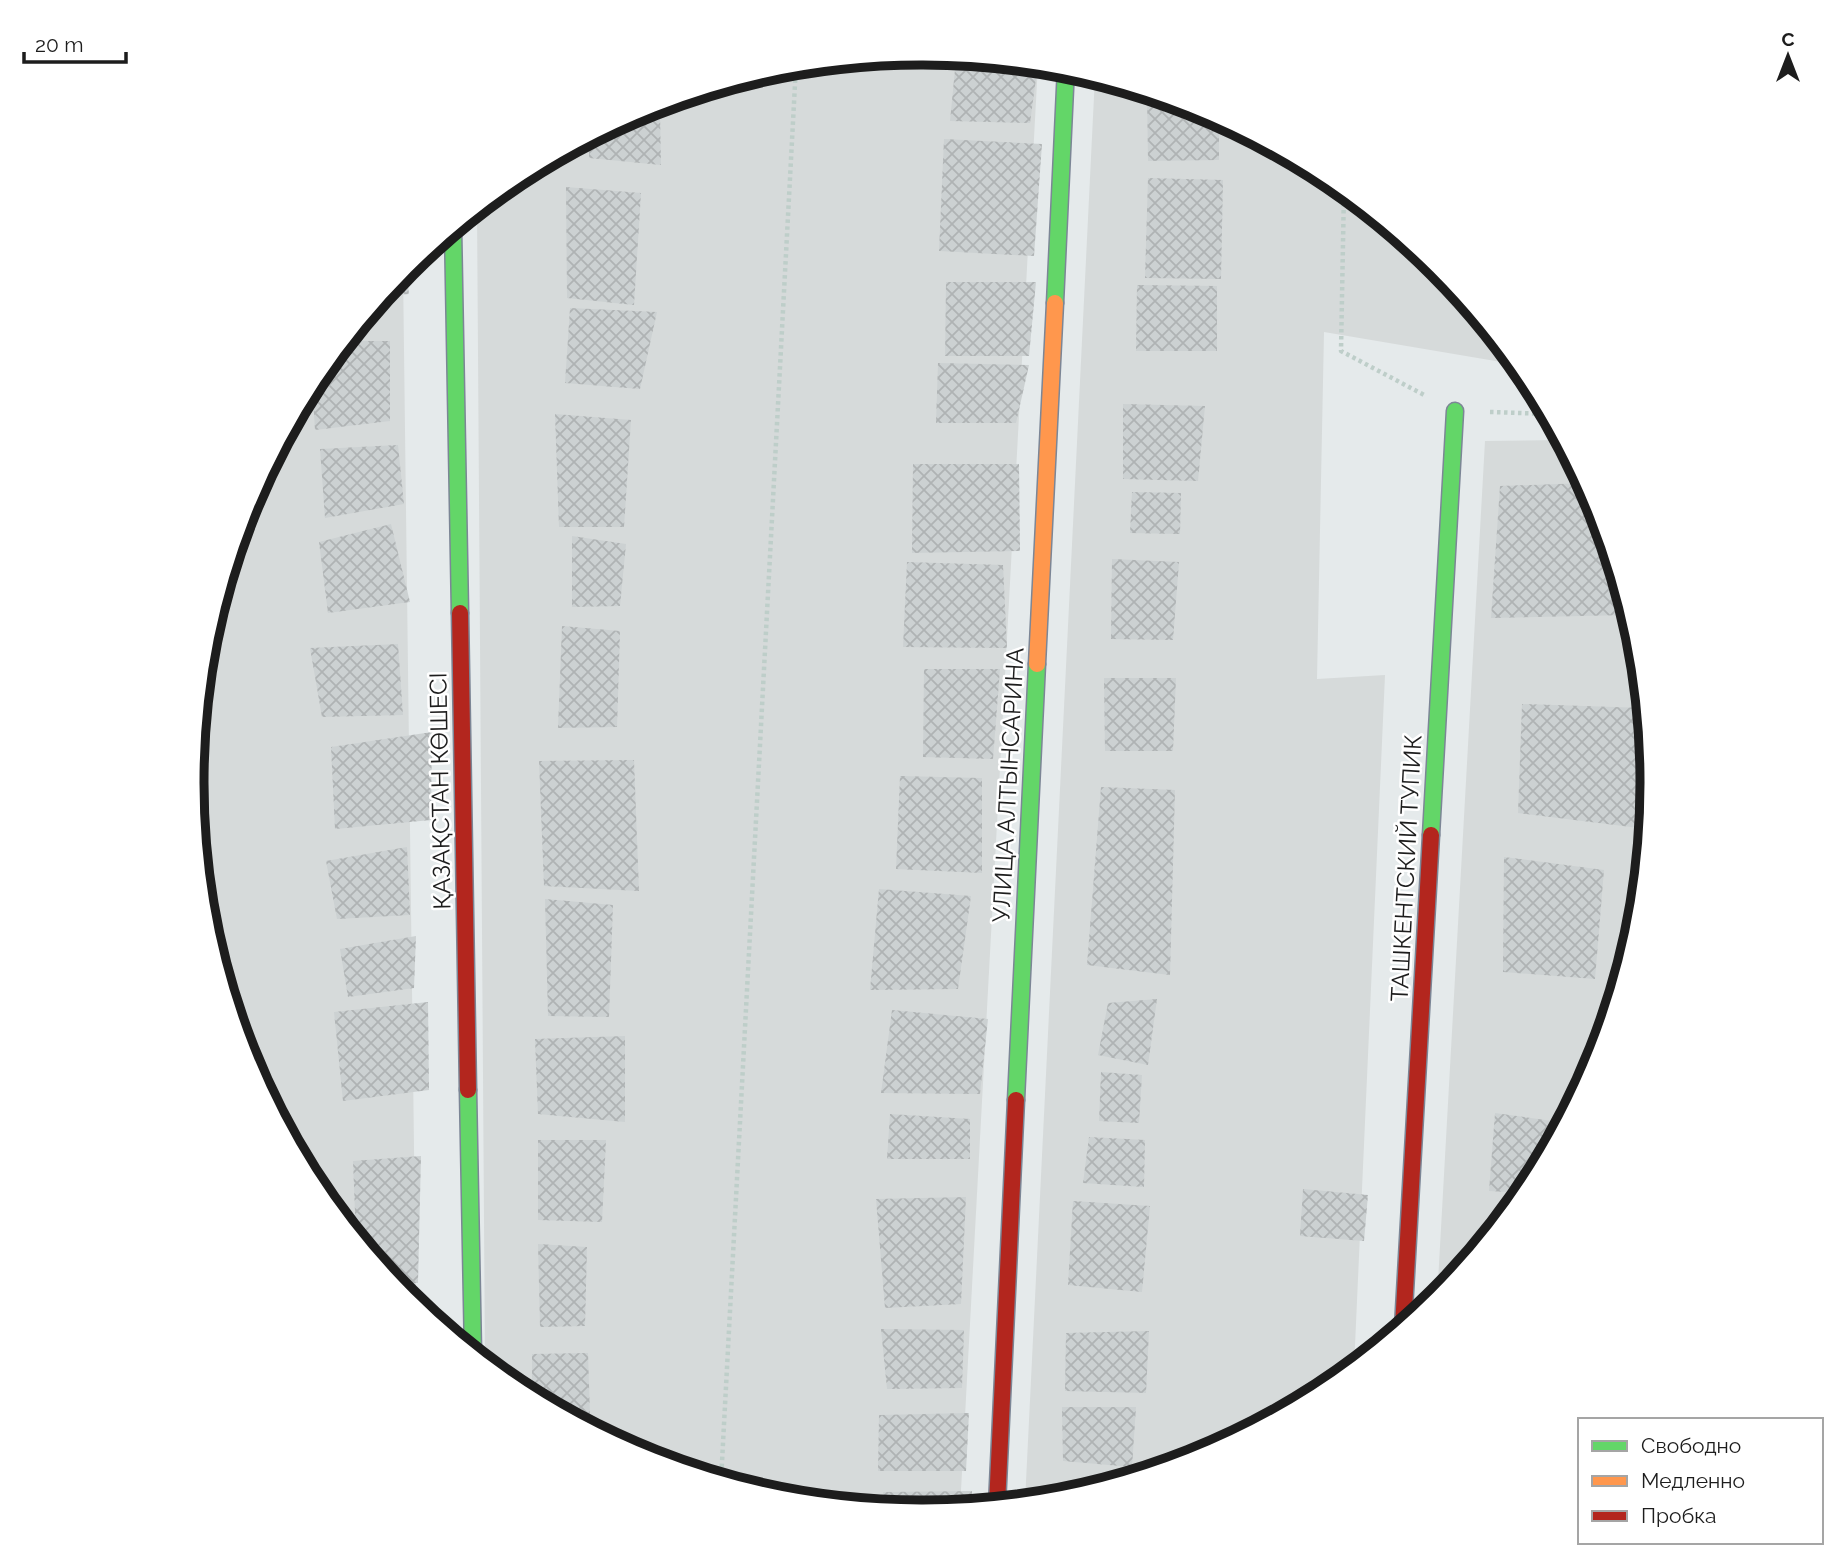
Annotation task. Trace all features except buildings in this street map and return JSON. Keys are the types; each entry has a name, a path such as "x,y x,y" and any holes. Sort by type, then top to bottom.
{"street":[{"name":"УЛИЦА АЛТЫНСАРИНА","path":"997,1496 1065,80"},
{"name":"ҚАЗАҚСТАН КӨШЕСІ","path":"453,239 473,1342"},
{"name":"ТАШКЕНТСКИЙ ТУПИК","path":"1404,1314 1455,411"}],"path":[{"path":"722,1471 795,77"},
{"path":"1344,202 1341,351 1455,411 1538,414"}],"shaded area":[{"path":"875,66 969,66 1037,75 961,1499 875,1499 828,1494 736,1476 647,1446 605,1426 563,1404 485,1352 477,220 523,186 605,139 647,119 736,89 828,71"},
{"path":"1095,86 1197,119 1281,161 1321,186 1359,213 1430,275 1462,309 1503,362 1324,332 1317,679 1385,675 1355,1355 1281,1404 1197,1446 1108,1476 1025,1492"},
{"path":"403,286 416,1292 382,1256 325,1181 278,1100 259,1057 242,1013 218,923 210,876 204,782 210,689 218,642 242,552 259,508 278,465 325,384 382,309"},
{"path":"1553,440 1585,508 1615,597 1634,689 1640,782 1638,829 1634,876 1615,968 1602,1013 1566,1100 1519,1181 1462,1256 1438,1281 1485,441"}],"traffic: fast":[{"path":"1055,303 1065,80"},
{"path":"453,239 460,613"},
{"path":"1431,835 1455,411"},
{"path":"1016,1100 1037,664"},
{"path":"468,1090 473,1342"}],"traffic: slow":[{"path":"1037,664 1055,303"}],"traffic: jam":[{"path":"460,613 468,1090"},
{"path":"1404,1314 1431,835"},
{"path":"997,1496 1016,1100"}]}
